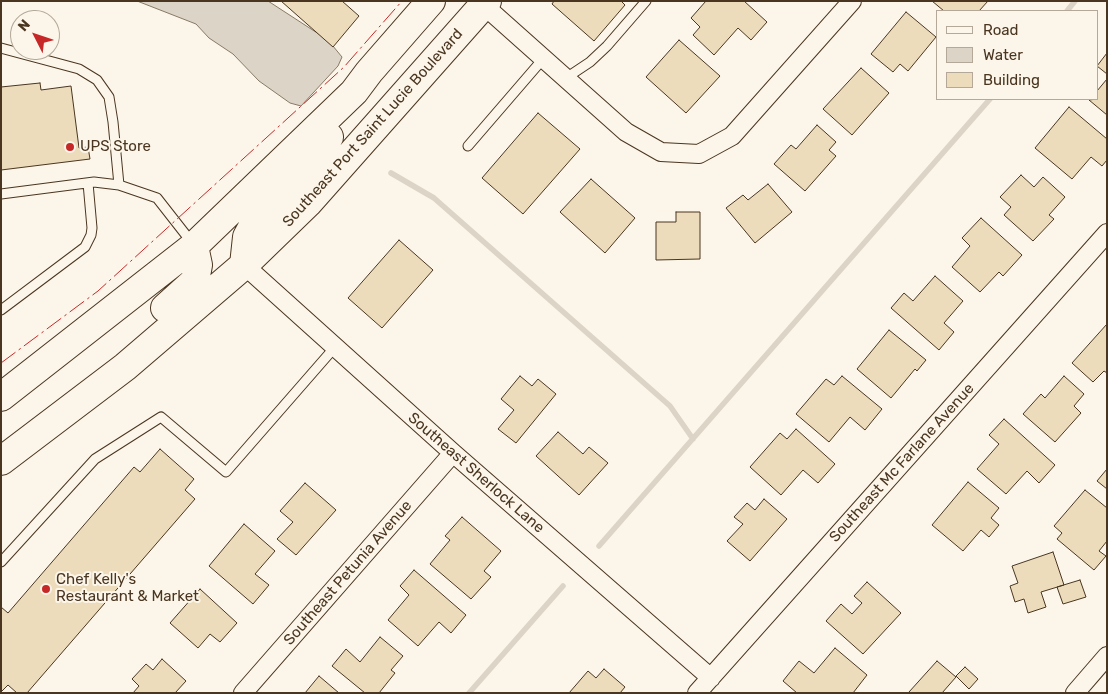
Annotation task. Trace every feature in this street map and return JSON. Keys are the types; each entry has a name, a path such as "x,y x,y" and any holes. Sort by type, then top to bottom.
{"main road":[{"path":"244,265 246,237 260,213 325,144 354,92 431,1"},
{"name":"Southeast Port Saint Lucie Boulevard","path":"1,461 125,366 244,265 308,203 483,3"},
{"path":"1,397 194,246 354,92"},
{"path":"1,461 46,413 92,369 195,281 198,265 194,246"}],"street":[{"path":"483,3 626,132 661,152 699,154 732,136 852,1"},
{"name":"Southeast Mc Farlane Avenue","path":"698,693 1107,233"},
{"name":"Southeast Sherlock Lane","path":"244,265 453,453 711,678"},
{"name":"Southeast Petunia Avenue","path":"243,693 453,453"},
{"path":"1075,693 1107,656"}],"lane":[{"path":"566,78 590,62 607,46 646,1"},
{"path":"1,48 79,69 97,80 109,97 119,185"},
{"path":"468,146 543,59"},
{"path":"1,310 85,247 92,228 88,183"},
{"path":"1,194 88,183 119,185 157,198 194,246"},
{"path":"1,562 95,459 161,417 226,472 335,347"}],"water":[{"path":"137,1 268,1 328,40 342,57 338,66 301,106 290,103 259,81 233,54 209,38 196,24"}],"building":[{"path":"281,1 342,1 359,16 333,47"},
{"path":"554,1 621,1 625,5 594,41 552,4"},
{"path":"706,1 744,1 767,22 751,40 738,28 714,55 693,35 700,27 691,18"},
{"path":"932,1 988,1 980,10 943,10"},
{"path":"906,12 936,37 908,71 900,64 893,72 871,54"},
{"path":"679,40 720,76 686,113 646,77"},
{"path":"1107,53 1107,74 1098,65"},
{"path":"861,68 889,93 852,135 823,109"},
{"path":"1107,79 1107,115 1089,100 1098,100 1098,90"},
{"path":"40,83 41,90 71,86 79,148 88,147 90,159 1,170 1,87"},
{"path":"1069,107 1107,139 1107,160 1102,166 1091,157 1072,179 1035,148"},
{"path":"538,113 580,149 523,214 482,178"},
{"path":"817,125 836,142 829,150 836,156 805,191 774,164 791,145 796,149"},
{"path":"1021,175 1034,187 1043,177 1065,197 1049,215 1054,219 1033,241 1004,215 1011,207 1000,197"},
{"path":"591,179 635,218 605,253 560,212"},
{"path":"768,184 792,212 755,243 726,208 743,195 748,200"},
{"path":"676,212 700,212 700,259 656,260 656,222 676,222"},
{"path":"981,218 1022,255 1003,276 999,272 980,292 952,267 970,246 962,238"},
{"path":"399,240 433,270 382,328 348,298"},
{"path":"935,276 963,301 944,323 954,332 939,350 891,308 904,293 913,301"},
{"path":"1107,324 1107,373 1104,371 1093,382 1072,363"},
{"path":"889,330 926,360 917,371 915,369 891,398 857,369"},
{"path":"520,376 532,386 538,379 556,394 516,443 498,429 514,410 501,399"},
{"path":"842,376 882,409 865,430 850,417 829,442 796,414 826,379 834,385"},
{"path":"1064,376 1084,394 1074,406 1081,413 1055,442 1023,414 1041,394 1045,398"},
{"path":"1004,419 1055,465 1039,483 1027,471 1006,494 977,469 999,444 989,435"},
{"path":"796,429 835,464 818,483 803,470 781,495 750,467 780,433 787,439"},
{"path":"558,432 583,454 589,447 608,463 579,495 536,456"},
{"path":"160,449 194,479 185,490 195,499 27,693 17,693 8,685 1,692 1,607 8,613 134,467 140,472"},
{"path":"1107,469 1107,489 1097,481"},
{"path":"968,482 999,508 991,518 999,525 989,537 981,530 963,551 932,525"},
{"path":"305,483 336,510 296,555 277,539 293,522 280,511"},
{"path":"1085,490 1107,508 1107,541 1099,551 1106,556 1094,570 1057,539 1062,533 1054,526"},
{"path":"764,499 787,519 750,561 727,541 743,524 734,517 747,503 755,510"},
{"path":"462,517 501,551 484,571 491,577 471,599 430,564 450,540 445,536"},
{"path":"244,524 275,551 255,574 269,585 253,604 209,566"},
{"path":"1053,552 1064,585 1041,592 1046,607 1028,613 1024,599 1015,602 1010,586 1018,583 1012,566"},
{"path":"414,570 466,615 451,633 439,622 418,646 388,620 409,595 400,586"},
{"path":"1080,580 1086,597 1063,604 1057,587"},
{"path":"867,582 901,613 863,654 826,621 841,604 852,614 862,603 854,596"},
{"path":"200,589 237,623 220,642 210,634 198,648 170,623"},
{"path":"380,637 403,656 391,670 395,673 379,693 365,693 332,666 346,649 360,662"},
{"path":"835,648 867,675 853,693 797,693 783,681 799,661 814,673"},
{"path":"162,659 186,681 175,693 133,693 139,686 132,679 146,664 153,670"},
{"path":"937,661 956,677 942,693 909,692"},
{"path":"965,667 978,679 969,689 956,676"},
{"path":"604,669 625,687 620,693 569,693 588,671 596,678"},
{"path":"319,676 339,693 305,693"}],"waterway":[{"path":"1068,10 1075,1"},
{"path":"599,546 989,100"},
{"path":"391,173 434,198 670,406 693,439"},
{"path":"469,693 563,586"}],"power":[{"path":"1,363 98,291 344,67 402,1"}],"place":[{"name":"UPS Store","path":"70,147"},
{"name":"Chef Kelly's Restaurant & Market","path":"46,589"}]}
